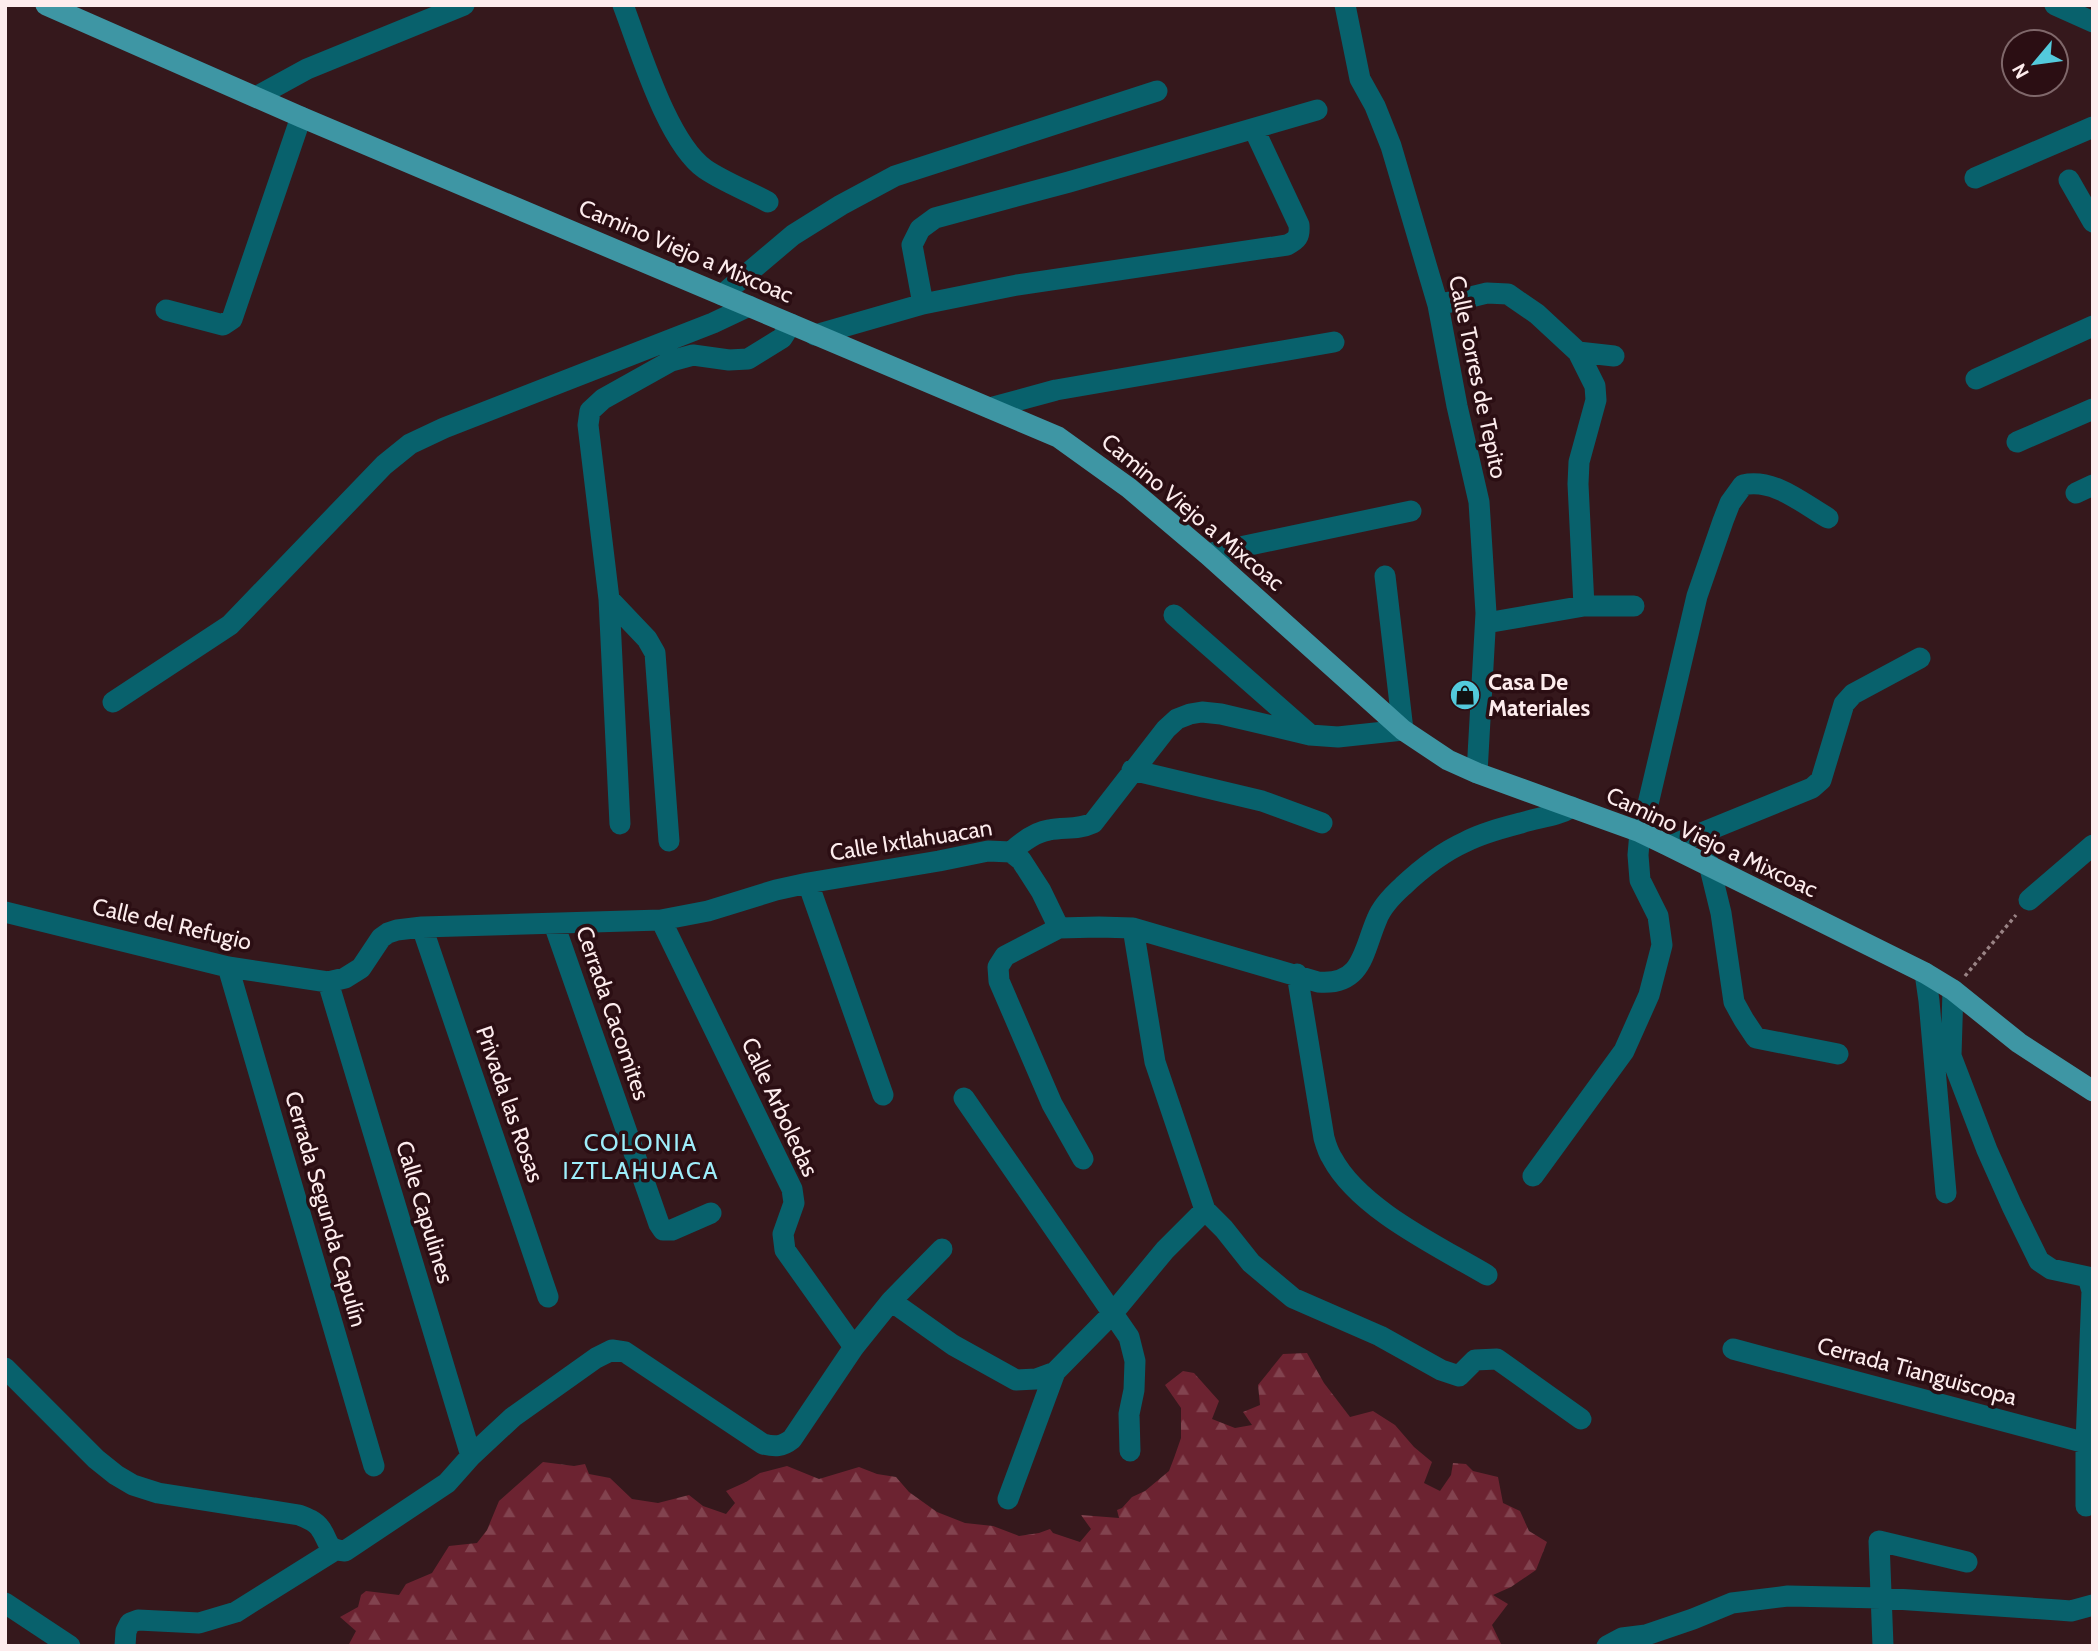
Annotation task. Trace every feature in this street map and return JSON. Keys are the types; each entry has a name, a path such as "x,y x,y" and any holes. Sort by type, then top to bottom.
{"main road":[{"name":"Camino Viejo a Mixcoac","path":"46,5 301,117 1059,438 1129,488 1207,554 1403,730 1448,760 1640,832 1925,973 1953,990 2018,1043 2093,1091"}],"street":[{"path":"256,97 307,69 464,5"},
{"path":"623,5 658,98 684,147 704,168 768,202"},
{"name":"Calle Torres de Tepito","path":"1345,5 1360,79 1375,106 1391,146 1438,305 1479,502 1486,623 1477,773"},
{"path":"2055,5 2093,22"},
{"path":"722,295 793,235 895,176 1157,91"},
{"path":"923,304 912,245 920,229 935,218 1317,110"},
{"path":"166,310 223,325 232,319 301,117"},
{"path":"1975,178 2093,127"},
{"path":"815,335 923,304 1017,285 1287,245 1300,234 1300,225 1254,129"},
{"path":"2069,180 2093,222"},
{"path":"1438,305 1487,293 1508,294 1537,314 1578,352 1595,386 1596,400 1580,462 1578,484 1584,606"},
{"path":"113,702 230,625 384,465 410,444 444,428 713,323 748,306"},
{"path":"620,824 609,599 588,425 590,411 603,399 671,361 693,355 729,360 748,359 782,338 791,324"},
{"path":"1976,379 2093,326"},
{"path":"990,408 1056,390 1334,342"},
{"path":"1578,352 1614,356"},
{"path":"2017,442 2093,409"},
{"path":"1533,1175 1624,1051 1648,995 1662,945 1658,916 1640,880 1640,832 1697,596 1730,503 1743,485 1755,482 1772,485 1828,518"},
{"path":"1207,554 1411,511"},
{"path":"1011,852 1027,839 1049,830 1084,827 1093,823 1166,729 1177,719 1190,714 1221,714 1310,735 1338,737 1403,730 1385,576"},
{"path":"609,599 647,639 655,653 668,841"},
{"path":"1486,623 1584,606 1634,606"},
{"path":"1174,615 1310,735"},
{"path":"1665,844 1677,843 1812,788 1821,780 1844,704 1853,694 1920,659"},
{"path":"1132,770 1262,801 1322,824"},
{"path":"1083,1160 1052,1104 999,981 998,967 1005,956 1059,928 1133,928 1329,983 1346,978 1356,970 1378,917 1388,901 1405,884 1442,856 1465,842 1490,832 1524,821 1559,815 1572,807"},
{"path":"2029,900 2093,845"},
{"name":"Calle Ixtlahuacan","path":"328,982 345,978 361,968 381,938 388,933 422,927 661,920 708,911 808,883 988,851 1011,852 1021,860 1041,891 1059,928"},
{"path":"1709,864 1721,913 1734,1002 1756,1038 1838,1054"},
{"path":"808,883 883,1095"},
{"name":"Calle del Refugio","path":"5,912 228,967 328,982"},
{"name":"Calle Arboledas","path":"661,920 792,1189 794,1203 783,1234 785,1250 854,1347"},
{"name":"Cerrada Cacomites","path":"554,924 659,1224 663,1230 672,1230 711,1213"},
{"name":"Privada las Rosas","path":"422,927 548,1297"},
{"path":"1133,928 1155,1062 1205,1210 1251,1263 1293,1298 1380,1336 1441,1370 1459,1376 1475,1360 1497,1359 1581,1419"},
{"name":"Cerrada Segunda Capulín","path":"228,967 374,1466"},
{"path":"1925,973 1946,1193"},
{"path":"1297,974 1324,1138 1332,1158 1365,1199 1486,1275"},
{"name":"Calle Capulines","path":"328,982 471,1456"},
{"path":"1953,990 1951,1056 1987,1150 2039,1261 2051,1269 2088,1277 2092,1292 2086,1506"},
{"path":"964,1098 1129,1337 1135,1361 1134,1390 1129,1414 1130,1451"},
{"path":"1008,1499 1055,1372 1112,1314 1165,1250 1205,1210"},
{"path":"5,1368 96,1459 133,1485 158,1493 299,1515 312,1520 320,1528 328,1545 335,1550 345,1551 447,1483 471,1456 513,1417 596,1358 612,1350 625,1352 763,1444 777,1447 786,1444 854,1347 891,1301 942,1249"},
{"path":"891,1301 953,1345 1016,1380 1036,1379 1055,1372"},
{"name":"Cerrada Tianguiscopa","path":"1734,1349 2086,1443"},
{"path":"1883,1646 1880,1541 1967,1562"},
{"path":"125,1646 126,1631 130,1623 138,1620 199,1623 236,1612 335,1550"},
{"path":"1607,1646 1622,1638 1646,1635 1732,1603 1788,1596 1881,1598 2071,1611 2093,1605"},
{"path":"5,1603 70,1646"}],"path":[{"path":"1953,990 2029,900"}],"green space":[{"path":"1307,1353 1324,1383 1350,1417 1373,1411 1395,1425 1414,1447 1432,1462 1424,1483 1440,1491 1451,1475 1453,1463 1466,1464 1473,1471 1498,1477 1503,1503 1520,1511 1529,1531 1547,1542 1536,1570 1511,1587 1493,1595 1508,1604 1492,1625 1502,1646 348,1646 356,1631 340,1617 358,1607 361,1595 366,1591 399,1595 406,1584 432,1573 449,1546 477,1543 487,1530 499,1501 543,1462 574,1466 585,1464 589,1474 610,1478 632,1499 658,1503 689,1495 703,1506 726,1514 735,1503 726,1491 760,1473 787,1466 819,1479 859,1467 896,1477 909,1492 937,1512 965,1523 993,1526 1019,1536 1050,1529 1053,1533 1080,1542 1091,1529 1081,1515 1119,1518 1117,1510 1169,1471 1181,1438 1181,1408 1165,1385 1183,1371 1194,1373 1219,1401 1212,1419 1235,1428 1252,1425 1243,1412 1260,1405 1258,1385 1283,1354"}],"place":[{"name":"Casa De Materiales","path":"1465,695"}],"district":[{"name":"COLONIA IZTLAHUACA","path":"641,1156"}]}
